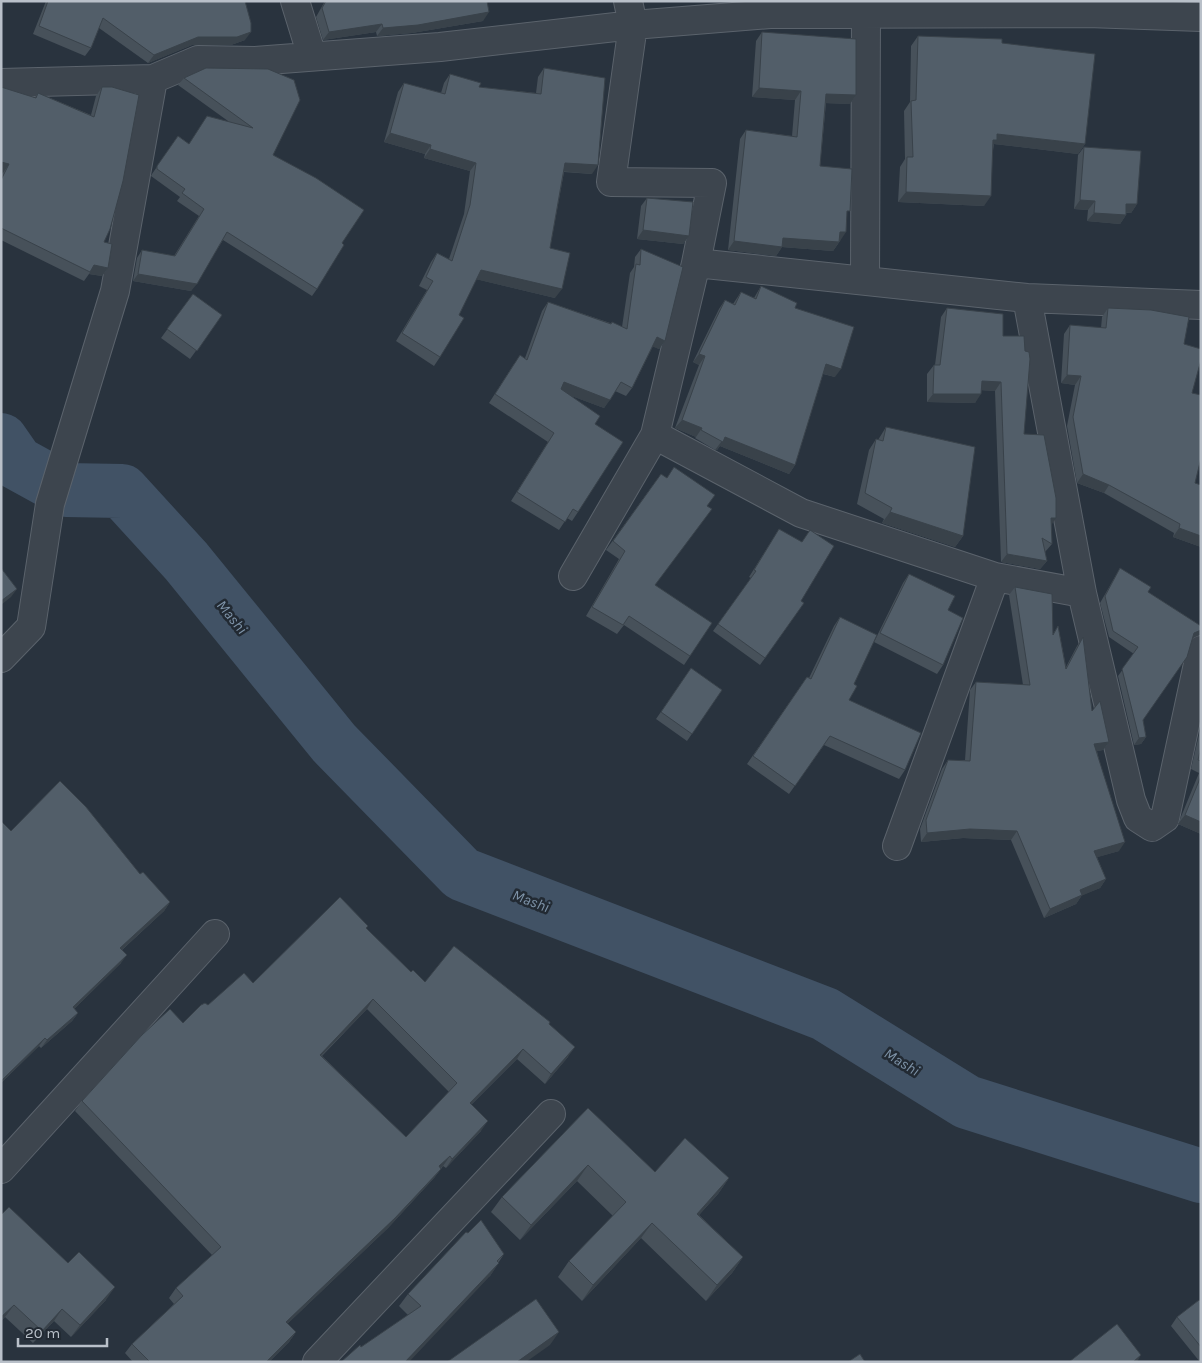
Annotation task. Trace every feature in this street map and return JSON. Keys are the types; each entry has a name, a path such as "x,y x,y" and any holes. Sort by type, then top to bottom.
{"street":[{"path":"295,1 312,56"},
{"path":"1,83 153,79 198,60 255,61 440,48 631,13 770,8 866,14 1089,7 1201,17"},
{"path":"573,576 655,435 696,263 712,183 611,182 631,13"},
{"path":"865,280 866,14"},
{"path":"1,658 31,626 50,504 115,291 153,79"},
{"path":"696,263 1027,298 1201,305"},
{"path":"1027,298 1082,593 1131,800 1138,818 1152,827 1165,818 1201,650"},
{"path":"655,435 801,513 995,577 1082,593"},
{"path":"897,846 995,577"},
{"path":"1,1169 215,934"},
{"path":"317,1362 551,1114"}],"building":[{"path":"48,1 245,1 251,23 251,32 237,37 198,37 154,55 103,18 91,48 39,26"},
{"path":"326,1 487,1 489,12 418,25 383,28 382,24 329,32 322,8"},
{"path":"762,32 856,39 856,95 826,94 820,166 852,169 850,211 847,211 846,232 840,232 839,242 783,238 782,247 734,241 746,130 797,137 801,91 759,88"},
{"path":"918,36 1002,39 1002,43 1095,54 1085,144 997,134 997,140 993,140 991,196 906,192 907,157 913,157 911,101 916,100"},
{"path":"206,68 268,69 294,80 300,100 273,155 316,178 364,210 342,243 344,245 317,289 227,232 197,284 138,274 142,250 175,256 204,209 182,193 185,189 157,169 157,166 178,136 189,144 207,116 253,128 184,78"},
{"path":"544,68 605,78 598,165 565,163 550,248 570,253 562,289 481,270 459,315 464,318 440,357 402,333 433,281 426,277 437,253 452,261 470,205 476,163 430,149 431,145 390,133 404,83 445,94 450,74 481,83 479,87 541,94"},
{"path":"1,87 36,98 38,93 94,117 102,87 112,87 139,95 123,181 110,229 104,242 112,244 108,268 94,265 90,272 1,228 1,180 9,164 1,162"},
{"path":"1084,147 1141,151 1137,204 1126,204 1126,215 1094,213 1095,201 1080,200"},
{"path":"647,198 693,202 689,236 643,230"},
{"path":"641,249 683,267 665,341 657,337 632,388 621,382 610,400 564,382 561,389 600,416 595,424 623,442 578,512 573,509 565,522 517,492 554,433 495,394 520,355 527,360 548,302 611,324 612,322 627,329 636,264 640,265"},
{"path":"761,286 797,303 795,308 854,327 841,369 826,364 795,465 725,437 723,442 701,430 702,428 682,420 705,356 699,354 725,300 735,305 741,292 756,299"},
{"path":"193,294 222,315 197,351 167,329"},
{"path":"947,308 1003,314 1003,336 1024,336 1025,351 1029,352 1030,359 1024,434 1044,435 1056,498 1056,518 1051,518 1052,544 1042,538 1047,561 1007,554 1001,382 982,381 981,394 933,394 934,365 940,365"},
{"path":"1108,308 1151,310 1189,317 1184,344 1201,349 1201,360 1192,393 1201,395 1201,458 1195,483 1201,485 1201,536 1179,528 1180,524 1109,485 1083,474 1073,417 1081,376 1067,375 1070,325 1106,328"},
{"path":"886,427 975,447 963,536 890,512 892,508 865,493 876,439 883,441"},
{"path":"674,467 715,495 707,506 712,509 655,585 712,623 690,656 629,616 623,625 592,607 625,551 613,541 661,474 667,478"},
{"path":"779,529 802,542 810,530 834,546 801,601 804,603 765,658 718,624 756,571 754,570"},
{"path":"1,568 17,589 1,601"},
{"path":"1120,568 1151,587 1148,592 1201,626 1201,630 1194,633 1187,657 1143,720 1146,737 1139,738 1122,669 1138,647 1113,631 1105,596"},
{"path":"909,574 955,596 948,610 963,618 943,665 880,633"},
{"path":"1015,587 1052,594 1053,635 1058,626 1066,669 1083,637 1092,711 1100,701 1109,742 1094,744 1125,842 1094,851 1106,879 1080,890 1082,895 1050,909 1017,831 970,829 927,833 926,820 948,760 970,761 976,682 1030,685"},
{"path":"840,617 877,635 854,684 857,686 849,700 921,733 905,770 830,736 795,786 753,756 807,677 811,679"},
{"path":"691,668 722,690 692,734 661,712"},
{"path":"1201,747 1201,761 1198,760"},
{"path":"1201,776 1201,822 1185,815"},
{"path":"60,781 86,807 140,874 143,872 170,902 120,948 127,955 73,1007 78,1013 47,1040 45,1038 1,1081 1,821 11,831"},
{"path":"340,897 368,926 366,928 411,972 413,970 425,982 454,946 550,1022 549,1024 575,1047 551,1074 523,1049 470,1103 488,1121 452,1159 450,1156 439,1166 441,1169 395,1218 286,1322 296,1332 266,1362 150,1362 132,1344 183,1296 176,1288 221,1247 82,1101 142,1035 170,1009 183,1023 201,1005 205,1003 208,1005 244,973 253,983","holes":["373,999 457,1083 406,1137 320,1055"]},
{"path":"588,1108 655,1172 685,1138 729,1178 697,1214 743,1257 717,1285 652,1223 593,1285 569,1261 626,1202 588,1165 531,1225 502,1197"},
{"path":"9,1207 68,1263 79,1252 115,1287 80,1325 62,1309 42,1331 14,1305 1,1317 1,1215"},
{"path":"481,1220 504,1254 497,1261 499,1263 405,1362 341,1362 360,1345 361,1347 421,1306 408,1294 466,1232 468,1233"},
{"path":"536,1299 559,1332 517,1362 447,1362"},
{"path":"1199,1300 1201,1301 1201,1347 1177,1317"},
{"path":"1117,1324 1141,1355 1133,1362 1069,1362"},
{"path":"860,1354 865,1362 848,1362"}],"waterway":[{"name":"Mashi","path":"1,440 17,463 66,490 122,491 186,561 334,743 462,874 825,1014 967,1102 1201,1176"}]}
